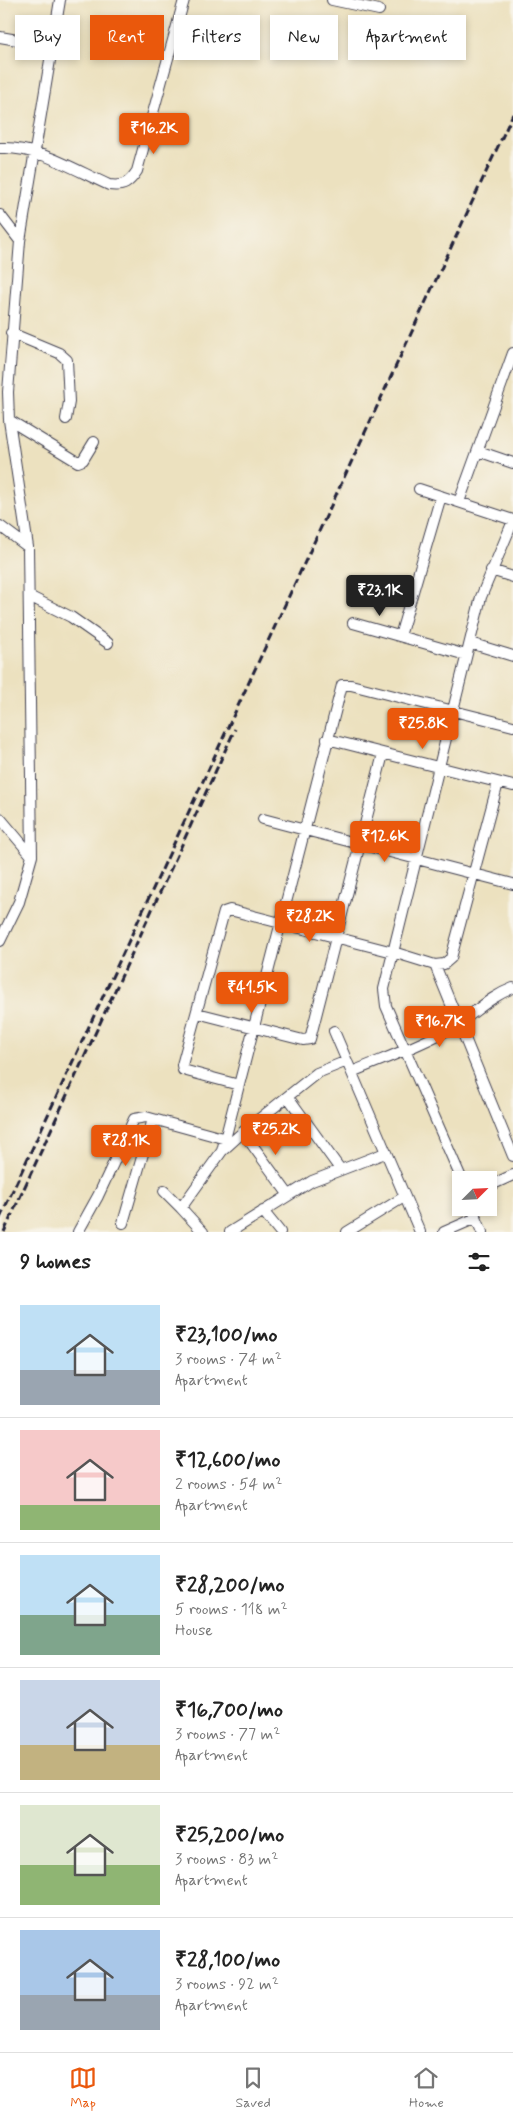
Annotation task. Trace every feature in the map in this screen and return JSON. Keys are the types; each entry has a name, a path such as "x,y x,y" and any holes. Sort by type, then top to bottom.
{"street":[{"path":"57,15 60,0"},
{"path":"0,147 18,147 36,152 109,185 120,186 128,183 137,171 184,0"},
{"path":"332,0 379,10"},
{"path":"0,37 15,40"},
{"path":"0,941 19,902 32,856 28,547 9,420 8,392 11,333 20,241 50,60"},
{"path":"0,215 20,241"},
{"path":"11,333 59,352 67,360 69,402 66,419"},
{"path":"459,502 513,353"},
{"path":"9,420 78,462 83,460 94,442"},
{"path":"478,451 513,463"},
{"path":"419,489 513,521 491,570 466,655 440,766 385,980 384,998 458,1171"},
{"path":"400,636 441,496"},
{"path":"0,526 28,547"},
{"path":"491,570 513,577"},
{"path":"29,596 71,617 108,642"},
{"path":"354,623 466,655"},
{"path":"470,643 513,656"},
{"path":"222,1151 303,829 342,685 350,685 513,726"},
{"path":"327,739 383,754 440,766 513,786"},
{"path":"197,1013 303,1040 310,1039 383,754"},
{"path":"239,1085 186,1071 182,1068 224,912 230,910 281,922 435,965 444,964 451,958 498,783"},
{"path":"0,818 32,856"},
{"path":"263,819 513,884"},
{"path":"435,965 513,1156"},
{"path":"352,1072 458,1024 491,999 513,988"},
{"path":"334,1031 420,1232"},
{"path":"181,1208 222,1151 243,1132 317,1073 347,1061"},
{"path":"288,1097 340,1169"},
{"path":"78,1232 98,1196 131,1122 142,1116 226,1139"},
{"path":"123,1222 153,1118"},
{"path":"243,1132 288,1194"},
{"path":"230,1232 288,1194 312,1181 385,1153"},
{"path":"498,1182 513,1175"},
{"path":"164,1191 203,1232"},
{"path":"347,1232 404,1197"},
{"path":"263,1211 280,1232"},
{"path":"444,1232 476,1218 482,1232"}],"railway":[{"path":"0,1218 513,114"},
{"path":"4,1232 235,729"}]}
